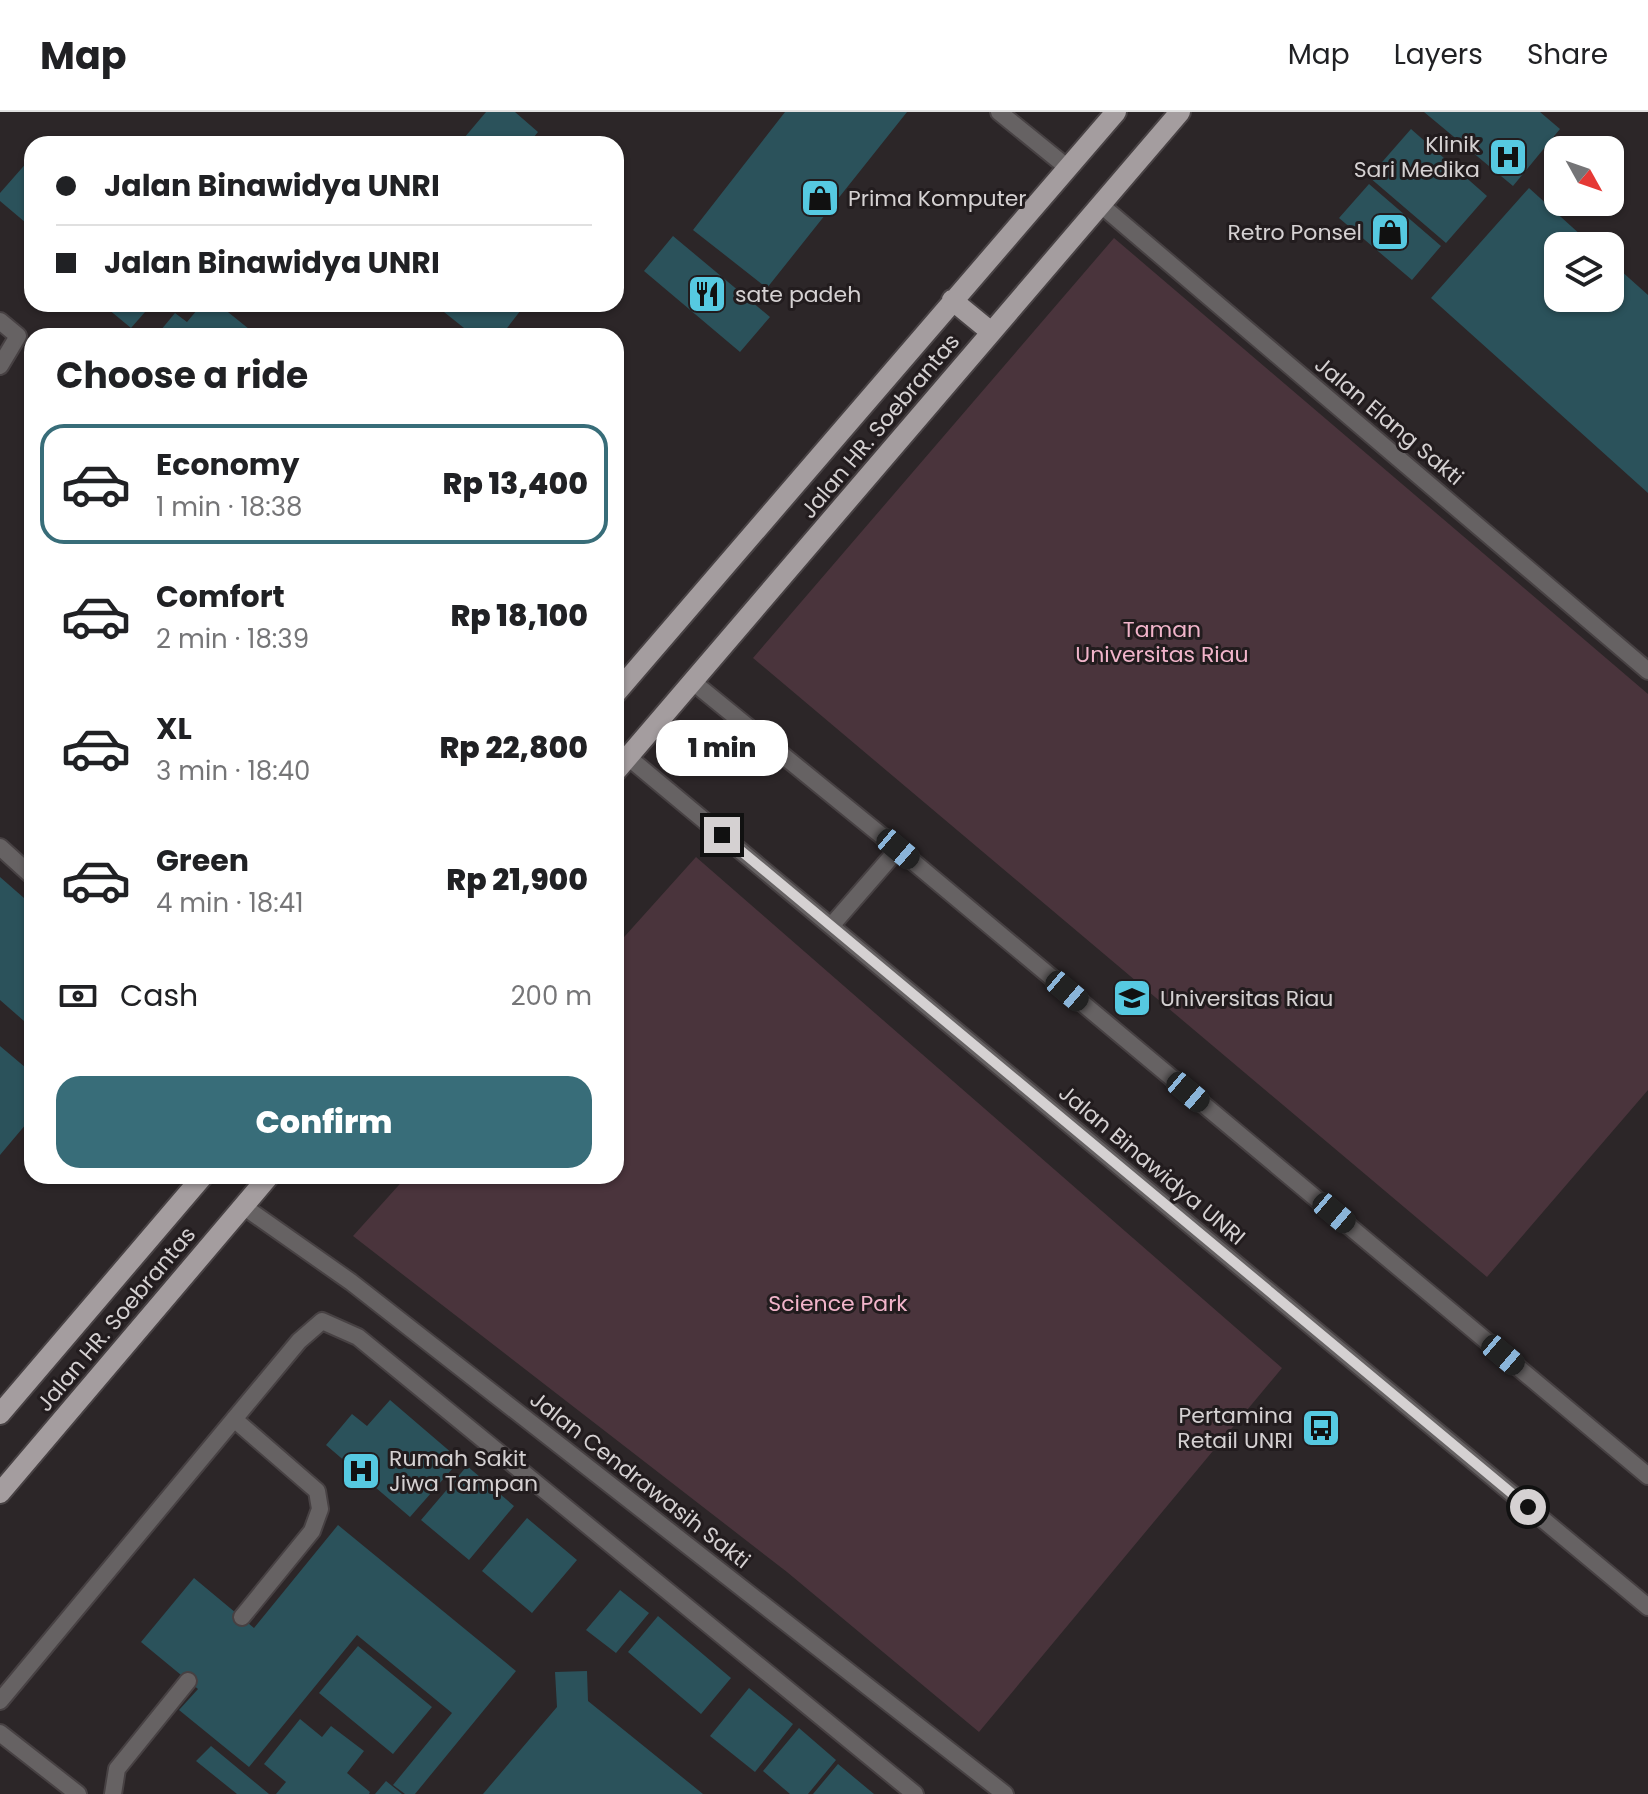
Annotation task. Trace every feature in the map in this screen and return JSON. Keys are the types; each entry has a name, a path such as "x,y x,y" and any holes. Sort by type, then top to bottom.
{"main road":[{"name":"Jalan HR. Soebrantas","path":"624,684 1116,112"},
{"name":"Jalan HR. Soebrantas","path":"624,762 1180,112"},
{"path":"952,300 991,332"},
{"name":"Jalan HR. Soebrantas","path":"0,1414 196,1184"},
{"name":"Jalan HR. Soebrantas","path":"0,1493 262,1184"}],"street":[{"path":"999,112 1068,168"},
{"name":"Jalan Elang Sakti","path":"1101,205 1648,671"},
{"path":"0,321 18,336 0,366"},
{"path":"693,682 898,849 1648,1476"},
{"name":"Jalan Binawidya UNRI","path":"624,766 831,926 1648,1607"},
{"path":"0,847 24,869"},
{"path":"831,926 898,849"},
{"name":"Jalan Cendrawasih Sakti","path":"243,1206 351,1282 1005,1794"},
{"path":"0,1701 299,1341 322,1321 358,1337 915,1794"},
{"path":"234,1419 317,1491 320,1509 312,1531 242,1617"},
{"path":"113,1794 117,1769 188,1681"},
{"path":"0,1733 78,1794"}],"green space":[{"name":"Taman Universitas Riau","path":"1114,238 1648,694 1648,1090 1487,1277 753,658"},
{"name":"Science Park","path":"696,857 1282,1368 979,1732 787,1572 353,1236 400,1184 624,1184 624,937"}],"building":[{"path":"486,112 515,112 538,132 535,136 466,136"},
{"path":"785,112 907,112 767,288 693,230"},
{"name":"Klinik Sari Medika","path":"1424,112 1540,112 1560,129 1554,136 1544,136 1544,148 1513,186"},
{"path":"1411,129 1487,196 1446,243 1369,177"},
{"path":"24,166 24,221 0,201 0,193"},
{"name":"Retro Ponsel","path":"1369,184 1441,246 1412,280 1339,218"},
{"path":"1529,188 1544,202 1544,216 1560,216 1578,232 1544,232 1544,312 1624,312 1624,274 1648,295 1648,493 1431,298"},
{"name":"sate padeh","path":"673,236 770,317 740,352 644,271"},
{"path":"112,312 145,312 131,328"},
{"path":"195,312 228,312 248,328 163,328 175,313 187,322"},
{"path":"444,312 519,312 507,328 464,328"},
{"path":"0,877 24,898 24,1021 0,1000"},
{"path":"0,1046 24,1066 24,1126 0,1155"},
{"path":"390,1400 460,1460 410,1517 326,1445 352,1414 367,1426"},
{"path":"467,1466 514,1506 469,1560 421,1520"},
{"path":"527,1518 577,1560 532,1613 482,1571"},
{"path":"338,1525 516,1671 415,1794 405,1794 393,1785 452,1713 357,1635 249,1767 179,1710 198,1689 141,1642 194,1578 254,1628"},
{"path":"620,1590 649,1613 616,1653 586,1630"},
{"path":"658,1616 731,1678 701,1714 628,1652"},
{"path":"358,1646 432,1707 393,1754 319,1693"},
{"path":"587,1671 588,1701 703,1794 483,1794 557,1707 555,1672"},
{"path":"749,1688 793,1724 755,1772 710,1736"},
{"path":"300,1719 322,1737 331,1726 364,1751 347,1773 369,1794 276,1794 286,1782 264,1764"},
{"path":"799,1728 836,1760 808,1794 790,1794 763,1771"},
{"path":"211,1746 269,1794 237,1794 196,1761"},
{"path":"838,1764 874,1794 813,1794"},
{"path":"386,1781 402,1794 375,1794"}],"place":[{"name":"Klinik Sari Medika","path":"1508,157"},
{"name":"Prima Komputer","path":"820,198"},
{"name":"Retro Ponsel","path":"1390,232"},
{"name":"sate padeh","path":"707,294"},
{"name":"Universitas Riau","path":"1132,998"},
{"name":"Pertamina Retail UNRI","path":"1321,1428"},
{"name":"Rumah Sakit Jiwa Tampan","path":"361,1471"}],"route":[{"path":"722,835 1528,1507"}]}
